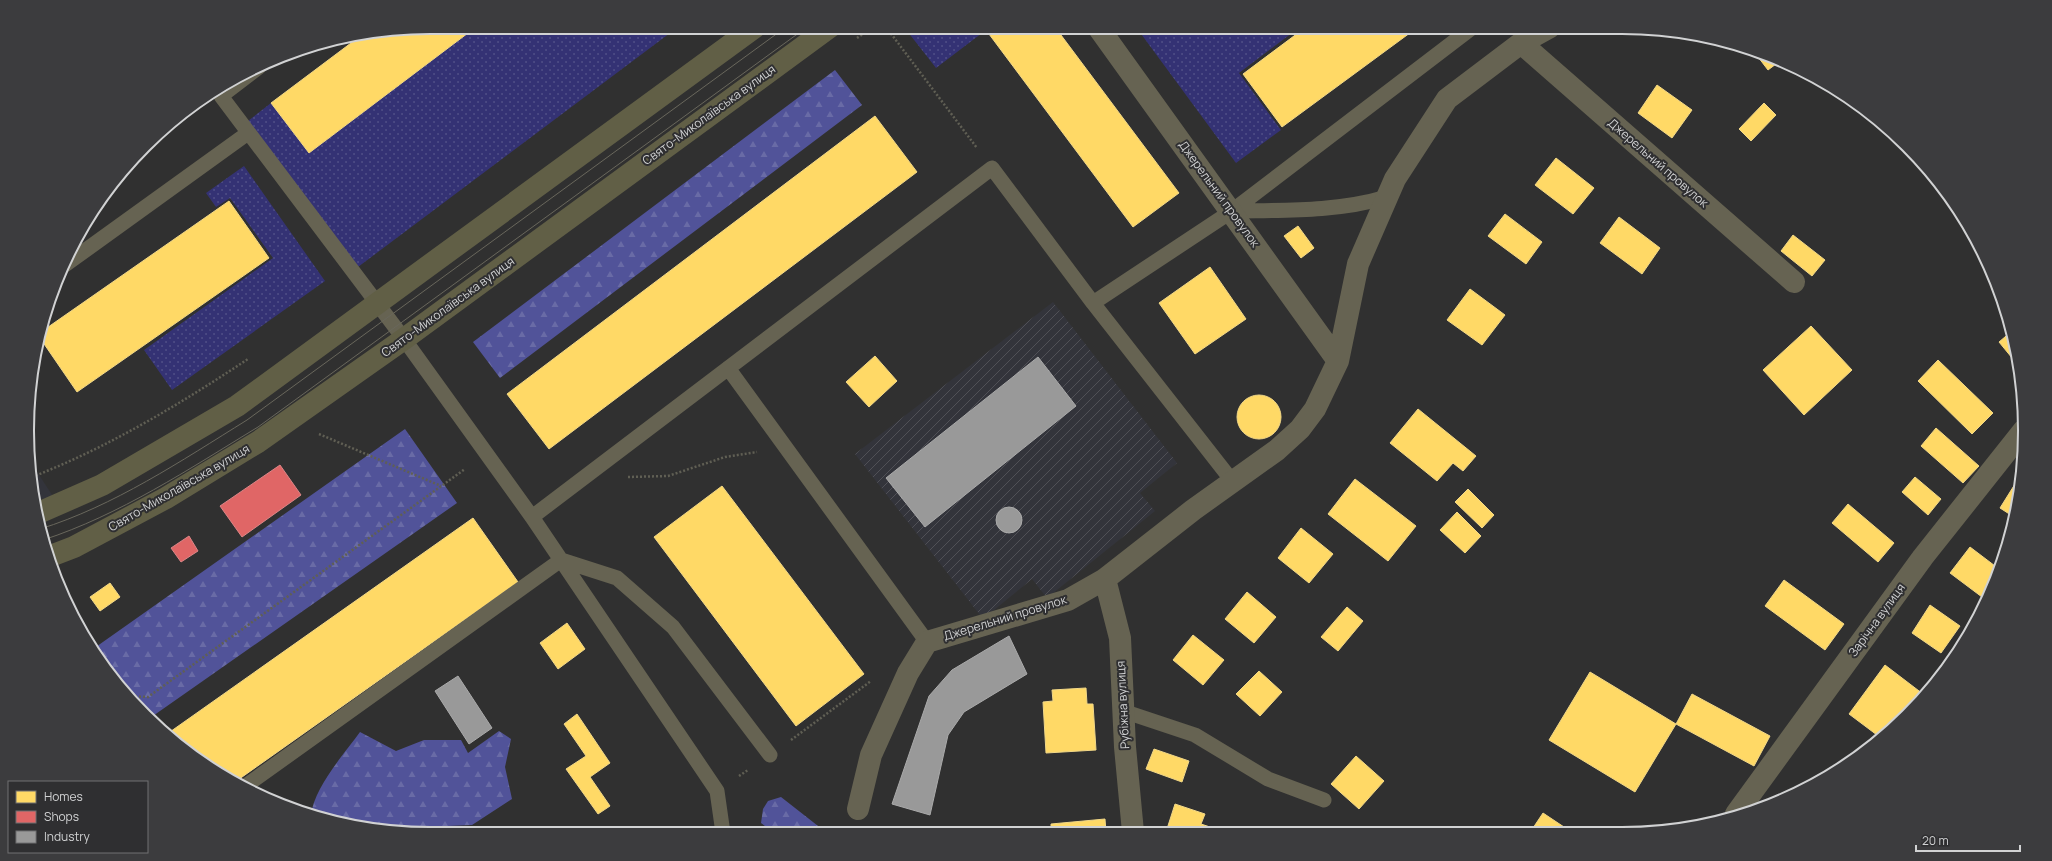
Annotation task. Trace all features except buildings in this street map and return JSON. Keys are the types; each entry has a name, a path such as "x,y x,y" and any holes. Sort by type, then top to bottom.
{"main road":[{"path":"43,511 102,485 237,406 745,34"},
{"name":"Свято-Миколаївська вулиця","path":"54,555 74,547 173,494 258,442 404,339 820,34"}],"street":[{"name":"Джерельний провулок","path":"1103,34 1232,211 1338,361"},
{"name":"Джерельний провулок","path":"927,642 1068,600 1105,579 1232,482 1277,450 1300,429 1315,409 1338,361 1358,264 1395,179 1447,99 1521,43 1537,34"},
{"name":"Джерельний провулок","path":"1521,43 1794,282"},
{"name":"Зарічна вулиця","path":"1740,809 1923,557 2018,438"},
{"name":"Рубіжна вулиця","path":"1105,579 1120,638 1123,711 1133,827"},
{"path":"858,809 871,755 908,673 927,642"}],"lane":[{"path":"1093,303 1232,211 1464,34"},
{"path":"236,85 222,96 248,133 404,339 532,517 717,791 722,827"},
{"path":"73,259 248,133"},
{"path":"532,517 992,168 1093,303 1232,482"},
{"path":"1232,211 1300,210 1362,204 1387,197"},
{"path":"728,368 927,642"},
{"path":"561,560 617,578 673,627 770,755"},
{"path":"249,783 561,560"},
{"path":"1123,711 1195,735 1268,779 1324,800"}],"path":[{"path":"891,34 992,168"},
{"path":"316,433 442,486"},
{"path":"583,479 668,476 725,457 786,448"},
{"path":"136,696 148,697 487,454"},
{"path":"717,791 770,755 877,677"}],"shaded area":[{"path":"467,34 669,34 358,267 248,121 271,103 309,153"},
{"path":"909,34 981,34 936,68"},
{"path":"1141,34 1291,34 1239,73 1281,130 1236,163"},
{"path":"244,166 325,281 172,390 144,350 273,258 230,198 216,207 206,193"},
{"path":"1053,302 1177,463 1140,493 1155,511 1047,598 1032,579 983,619 855,454"},
{"path":"36,470 58,504 42,507"}],"green space":[{"path":"835,70 862,105 500,378 473,342"},
{"path":"405,429 457,503 154,715 132,692 98,646"},
{"path":"499,731 511,739 505,767 512,799 472,825 426,827 379,824 312,809 324,783 338,761 360,732 396,751 424,740 461,740 468,753"},
{"path":"781,797 819,827 766,827 761,823 763,809 768,801"}],"tram line":[{"path":"46,527 94,508 121,495 247,420 776,34"},
{"path":"49,538 99,518 154,490 258,427 797,34"}]}
